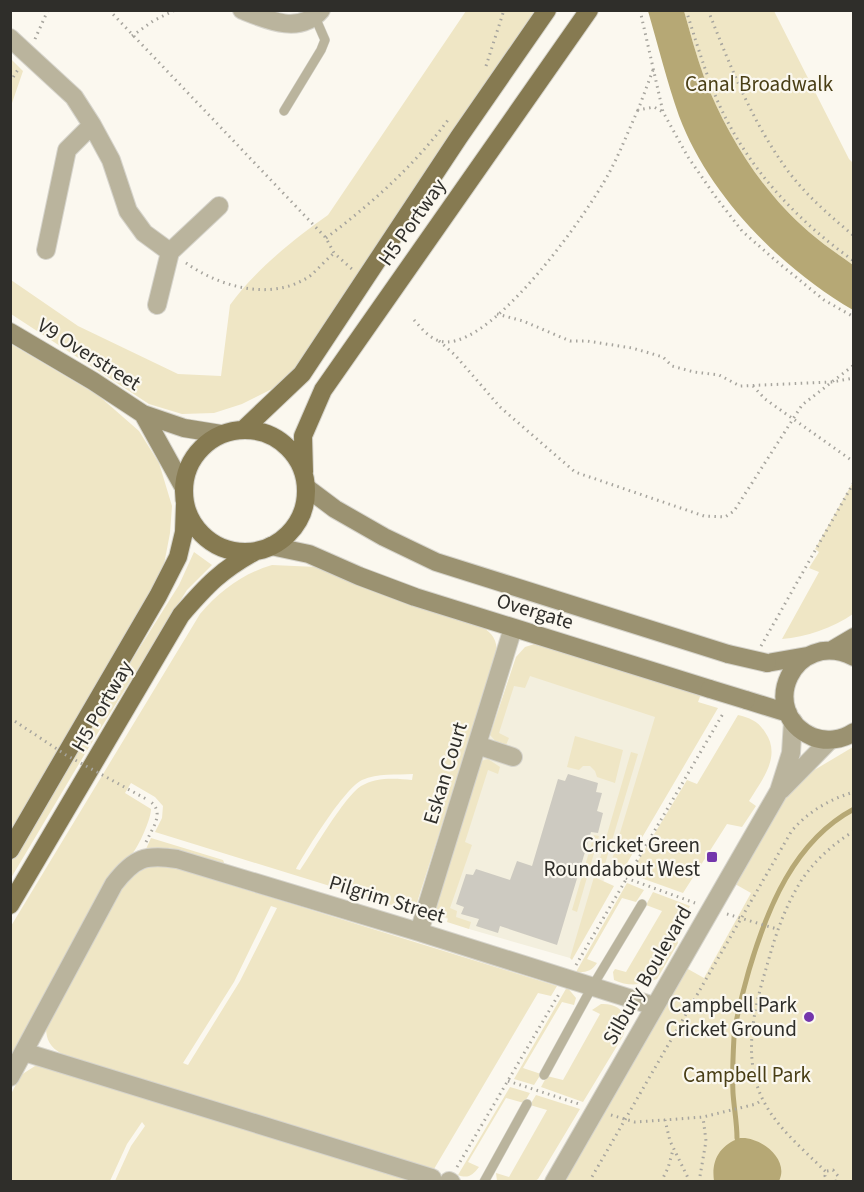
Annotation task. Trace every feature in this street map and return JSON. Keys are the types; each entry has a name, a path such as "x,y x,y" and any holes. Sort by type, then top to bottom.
{"main road":[{"name":"H5 Portway","path":"305,480 303,436 322,390 589,10"},
{"name":"H5 Portway","path":"244,429 302,375 459,137 546,11"},
{"path":"244,429 263,432 281,441 295,454 305,480 304,506 297,523 286,536 264,549 237,552 219,547 204,536 192,522 184,496 187,471 195,456 206,443 221,434 244,429"},
{"name":"H5 Portway","path":"10,850 158,596 178,557 184,532 184,496"},
{"name":"H5 Portway","path":"10,905 181,615 231,564 264,549"}],"street":[{"path":"242,10 276,23 296,24 318,14"},
{"path":"10,38 74,97 111,160 128,211 144,233 170,252"},
{"path":"46,250 67,150 92,125"},
{"path":"157,305 170,252 219,206"},
{"name":"V9 Overstreet","path":"10,332 93,381 143,414 184,428 221,434"},
{"name":"V9 Overstreet","path":"143,414 184,496"},
{"name":"Overgate","path":"305,480 335,509 384,537 436,562 728,654 807,656 819,651 832,650"},
{"name":"Overgate","path":"264,549 309,554 415,597 746,700 790,717 803,731 816,738 830,740"},
{"name":"Eskan Court","path":"419,932 513,628"},
{"path":"832,650 854,637"},
{"path":"832,650 854,657"},
{"path":"779,791 791,753 790,717 784,700 785,687 793,669 807,656"},
{"path":"779,791 830,740 854,732"},
{"path":"477,745 513,757"},
{"name":"Silbury Boulevard","path":"554,1182 779,791"},
{"name":"Pilgrim Street","path":"136,861 149,857 177,859 654,1006"},
{"path":"10,1077 114,884 136,861"},
{"path":"24,1052 444,1180"}],"lane":[{"path":"284,111 325,40 318,14"},
{"path":"544,1075 592,987 642,904"},
{"path":"484,1182 527,1104"}],"path":[{"path":"109,10 326,238 333,253 352,269"},
{"path":"132,36 153,21 175,10"},
{"path":"497,53 484,70 504,10"},
{"path":"640,10 663,112 688,157 715,196 742,231 775,260 824,300 854,316"},
{"path":"686,10 718,104 744,152 790,208 818,235 854,261"},
{"path":"708,10 731,69 762,132 778,157 814,201 854,236"},
{"path":"414,320 430,337 439,341 447,342 467,337 497,314 543,269 584,214 609,173 638,110 653,69"},
{"path":"638,110 654,107 663,112"},
{"path":"326,238 362,211 399,176 434,139 453,113"},
{"path":"170,252 219,282 266,290 290,286 310,276 333,253"},
{"path":"497,314 523,321 570,341 587,341 632,348 663,357 672,366 719,375 740,386 854,378"},
{"path":"439,341 455,355 500,407 574,472 704,516 725,517 734,511 802,405 854,365"},
{"path":"753,386 765,399 854,462"},
{"path":"764,654 854,482"},
{"path":"444,1180 508,1081 726,708"},
{"path":"10,718 66,755 155,804 158,810 157,818 136,861"},
{"path":"589,1182 798,824 822,806 854,792"},
{"path":"828,1182 826,1172 780,1126 762,1100 754,1069 752,1024 756,999 777,929 792,895 811,868 835,844 854,831"},
{"path":"626,878 741,919 777,929"},
{"path":"527,1104 544,1075"},
{"path":"508,1081 624,1120 703,1117 756,1104 762,1100"},
{"path":"699,1182 706,1141 703,1117"},
{"path":"664,1120 673,1148 690,1182"},
{"path":"661,1182 668,1168 673,1148"},
{"path":"826,1172 835,1171 838,1176 836,1181"}],"shaded area":[{"path":"648,11 684,11 701,69 713,98 734,141 747,161 792,216 814,236 853,265 853,310 826,293 774,251 728,201 709,174 692,146 679,116"},
{"path":"515,661 659,713 610,866 570,958 469,929 432,912"},
{"path":"740,1138 756,1141 771,1150 780,1165 779,1181 714,1181 714,1166 718,1154 727,1145"}],"green space":[{"path":"466,11 534,11 522,46 302,374 242,404 214,413 182,414 149,404 11,314 11,280 78,326 178,374 221,376 230,305 250,280 275,256 328,215"},
{"name":"Canal Broadwalk","path":"684,11 774,11 853,163 853,265 814,236 792,216 747,161 734,141 713,98 701,69"},
{"path":"12,60 23,71 11,106 10,62"},
{"path":"11,344 99,396 139,431 159,463 172,506 170,533 158,596 11,850"},
{"path":"853,482 853,614 819,631 782,639 819,572 809,568 819,552 815,549"},
{"path":"194,552 212,565 187,590 11,878 11,859 59,776 179,585"},
{"path":"272,565 317,567 482,627 492,635 495,641 497,653 414,912 155,832 162,818 163,806 155,797 131,783 125,793 151,809 144,832 132,854 110,874 11,1056 11,926 200,614 232,584","holes":["413,774 412,780 379,780 361,786 338,812 300,870 296,869 326,820 354,786 362,780 381,775"]},
{"path":"538,643 701,694 698,702 718,708 623,870 610,866 655,717 530,676 525,688 514,686 499,733 509,738 506,745 498,744 490,735 516,657 525,647"},
{"path":"738,715 760,725 770,741 772,750 768,768 749,801 756,806 742,827 727,824 683,893 630,874 687,780 697,784"},
{"path":"575,736 623,750 615,783 597,777 590,766 583,766 579,770 567,767"},
{"name":"Campbell Park","path":"853,747 853,1181 554,1182 679,964 704,978 751,893 728,880 779,791"},
{"path":"631,752 638,754 605,864 599,862"},
{"path":"488,759 500,767 498,774 488,770 465,842 472,845 450,908 457,911 456,917 471,922 469,929 447,922 448,918 438,915 436,920 432,912 481,761"},
{"path":"594,835 599,836 577,912 572,910"},
{"path":"151,838 223,860 225,865 170,848 146,849"},
{"path":"172,867 557,986 551,996 538,993 434,1169 62,1054 54,1049 48,1039 46,1027 122,889 135,875 147,868","holes":["271,906 277,908 240,981 188,1065 183,1063 234,982"]},
{"path":"594,877 614,886 572,960 570,958"},
{"path":"627,883 644,890 636,902 622,898 587,959 597,963 588,971 576,972"},
{"path":"653,892 690,906 675,932 678,943 657,979 636,984 625,984 614,980 615,969 626,972 662,911 646,905"},
{"path":"567,987 576,998 574,1005 562,1002 523,1068 541,1074 534,1085 514,1079"},
{"path":"601,1004 614,1006 623,1013 625,1029 583,1102 541,1087 547,1076 563,1080 600,1014 592,1010"},
{"path":"35,1066 415,1181 115,1181 131,1146 145,1126 142,1122 127,1144 110,1181 11,1182 11,1094 21,1075"},
{"path":"510,1087 530,1093 524,1103 506,1098 468,1162 479,1167 470,1176 458,1175"},
{"path":"536,1095 580,1109 538,1179 535,1181 497,1181 496,1173 509,1177 547,1110 530,1105"}],"building":[{"path":"568,774 598,783 596,792 602,793 597,811 603,813 598,833 591,832 557,945 500,926 498,933 476,926 479,919 461,914 464,907 456,904 466,874 473,875 476,869 510,880 517,861 532,866 558,779 565,781"}],"waterway":[{"path":"737,1138 733,1086 734,1037 736,1020 756,947 774,901 799,858 815,839 854,809"}],"place":[{"name":"Cricket Green Roundabout West","path":"712,857"},
{"name":"Campbell Park Cricket Ground","path":"809,1017"}]}
